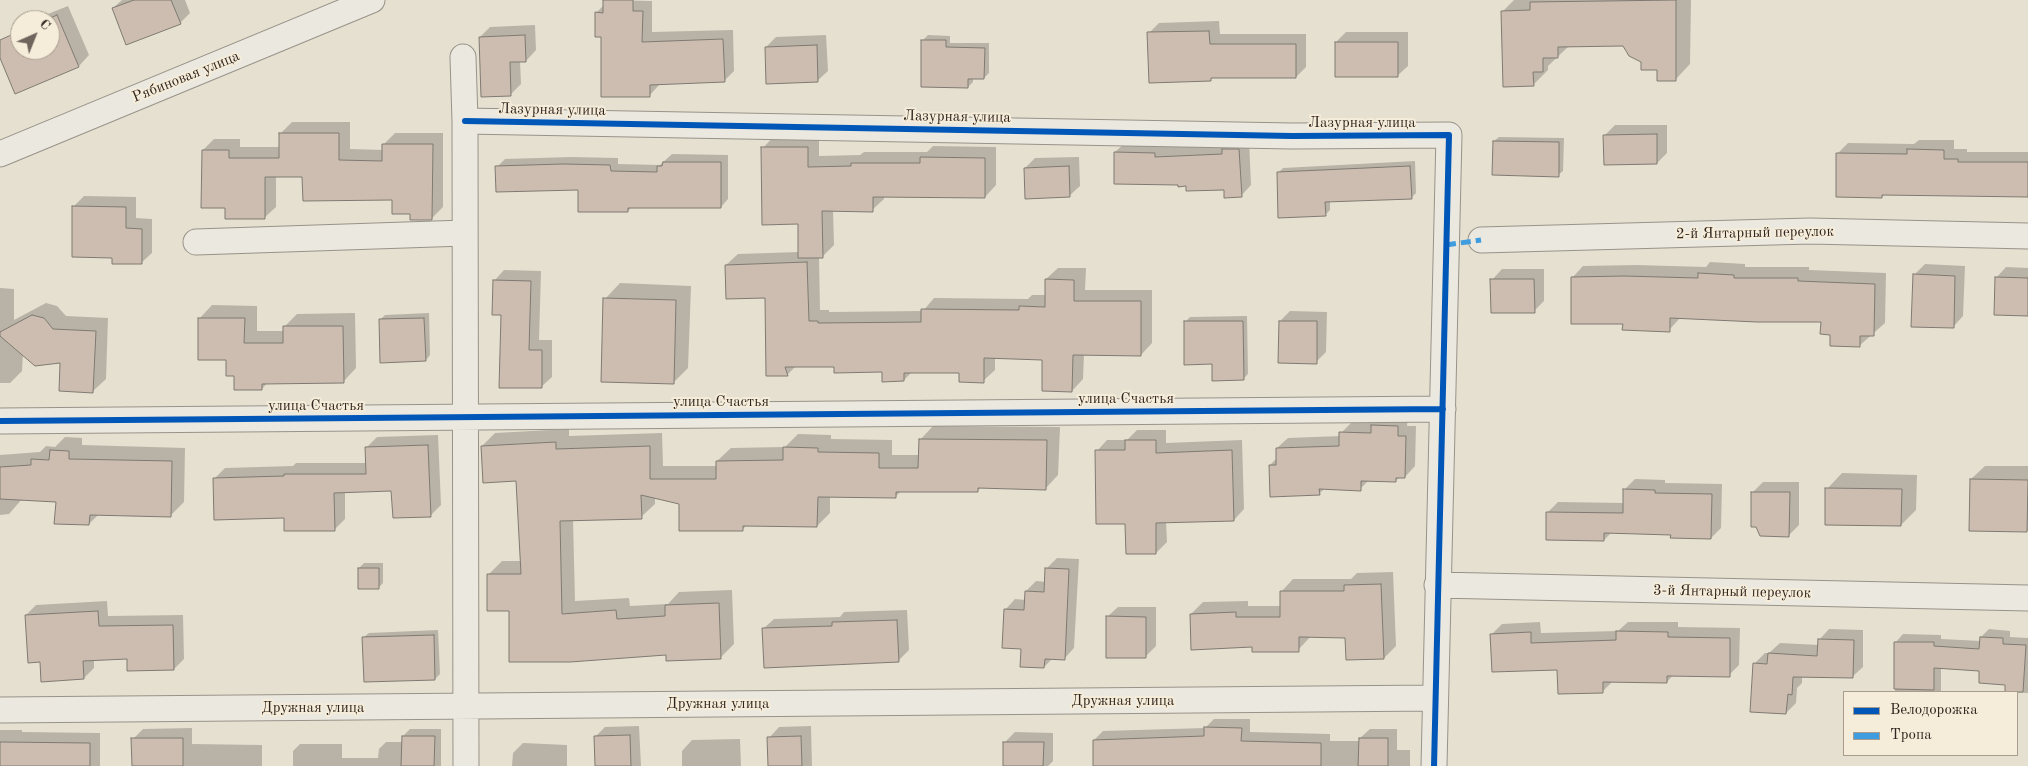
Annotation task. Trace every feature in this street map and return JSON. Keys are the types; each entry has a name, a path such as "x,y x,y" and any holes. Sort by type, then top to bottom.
{"street":[{"name":"Рябиновая улица","path":"0,154 369,1"},
{"path":"463,57 465,121 466,766"},
{"name":"Лазурная улица","path":"465,121 1292,136 1449,135 1443,409"},
{"name":"2-й Янтарный переулок","path":"1481,240 1810,231 2028,236"},
{"path":"196,242 465,233"},
{"path":"1434,766 1437,585 1443,409"},
{"name":"улица Счастья","path":"0,421 1443,409"},
{"name":"3-й Янтарный переулок","path":"1437,585 2028,598"},
{"name":"Дружная улица","path":"0,710 1435,698"}],"building":[{"path":"134,0 171,0 181,24 126,45 112,8"},
{"path":"603,0 633,0 633,11 643,11 642,42 723,39 725,82 650,85 650,97 601,97 601,37 595,37 595,12 603,13"},
{"path":"1676,0 1676,81 1657,81 1657,70 1641,70 1641,62 1629,56 1623,46 1558,47 1558,58 1543,58 1543,72 1533,72 1534,86 1503,87 1501,11 1530,10 1530,2"},
{"path":"60,22 79,67 15,94 0,58 0,40 10,36 10,60 60,60"},
{"path":"1209,31 1210,44 1296,44 1296,78 1211,78 1211,81 1149,83 1147,32"},
{"path":"525,35 526,62 510,62 511,96 481,97 479,37"},
{"path":"921,40 946,40 946,47 985,48 984,79 968,79 968,88 921,87"},
{"path":"1335,42 1398,42 1398,77 1335,77"},
{"path":"817,45 818,82 766,84 765,47"},
{"path":"279,133 339,133 339,160 382,161 382,144 433,144 432,220 410,220 410,214 392,214 392,200 303,201 302,177 265,177 265,219 225,219 225,208 201,208 202,150 229,150 229,158 279,158"},
{"path":"1657,134 1657,164 1604,165 1603,135"},
{"path":"1493,141 1559,142 1559,177 1492,175"},
{"path":"761,147 808,147 808,167 851,166 851,163 920,163 920,157 985,158 985,198 873,197 873,212 822,211 823,258 798,258 798,224 762,225"},
{"path":"1222,149 1239,149 1242,197 1224,198 1224,190 1186,191 1186,186 1178,187 1178,185 1114,184 1114,152 1155,153 1155,157 1222,154"},
{"path":"1907,149 1944,150 1944,159 1958,159 1958,162 2028,162 2028,197 1882,195 1882,198 1836,197 1836,153 1907,154"},
{"path":"663,162 721,162 721,208 628,208 628,212 578,212 578,190 496,192 495,166 610,165 611,171 657,172 657,166 662,166"},
{"path":"1069,166 1070,197 1025,199 1024,168"},
{"path":"1410,166 1412,199 1325,202 1326,216 1278,218 1277,172"},
{"path":"72,206 126,207 126,228 142,229 142,264 112,264 112,258 72,257"},
{"path":"807,262 809,321 818,321 818,323 921,322 921,309 1019,310 1019,306 1045,307 1045,279 1074,280 1074,301 1141,301 1141,356 1073,355 1072,392 1042,391 1042,360 984,358 984,383 959,382 959,373 904,373 904,381 882,382 882,372 834,373 834,367 785,367 788,376 766,376 765,298 726,299 725,265"},
{"path":"1698,273 1734,275 1734,278 1798,278 1798,281 1875,284 1874,336 1860,336 1860,347 1830,346 1830,335 1820,334 1821,322 1757,322 1670,318 1670,332 1622,330 1623,324 1571,324 1571,277 1698,278"},
{"path":"1913,274 1955,276 1954,328 1911,327"},
{"path":"1995,277 2028,278 2028,316 1994,315"},
{"path":"1490,279 1534,279 1535,313 1491,313"},
{"path":"493,280 531,281 529,350 542,350 542,388 499,388 501,315 492,315"},
{"path":"603,298 676,300 674,384 601,382"},
{"path":"32,315 44,318 53,329 96,331 93,393 59,391 60,363 35,366 0,336 0,332"},
{"path":"198,318 245,318 244,343 283,343 283,326 343,326 344,383 262,384 262,390 234,390 234,376 226,376 226,360 198,360"},
{"path":"424,318 426,361 380,363 379,319"},
{"path":"1184,321 1243,321 1244,380 1212,381 1212,364 1184,365"},
{"path":"1279,321 1317,321 1317,364 1278,363"},
{"path":"1371,425 1398,426 1398,436 1406,436 1405,478 1396,478 1396,482 1361,481 1361,491 1319,489 1320,495 1270,497 1269,465 1276,465 1276,448 1339,446 1339,432 1371,433"},
{"path":"919,439 1047,440 1046,490 978,488 978,492 896,492 896,498 818,497 817,527 743,526 743,531 679,531 679,504 641,495 642,519 560,521 562,614 616,610 617,619 665,616 665,605 719,603 721,659 666,661 666,655 570,662 509,662 509,611 487,611 487,574 521,574 516,481 483,483 481,446 556,442 556,449 650,446 650,479 716,479 716,461 783,460 783,447 818,448 818,452 879,453 879,468 918,468"},
{"path":"1125,440 1156,440 1156,453 1232,450 1234,521 1156,523 1156,554 1126,554 1125,524 1096,524 1095,450 1125,450"},
{"path":"428,445 431,517 393,518 391,491 334,493 335,531 284,531 284,518 214,520 213,478 284,476 284,474 366,474 365,447"},
{"path":"50,450 69,451 69,459 172,461 171,517 90,515 89,525 54,524 56,502 0,499 0,467 31,465 31,459 49,460"},
{"path":"1970,479 2028,480 2027,532 1969,531"},
{"path":"1825,488 1902,489 1901,526 1825,525"},
{"path":"1623,489 1655,490 1655,493 1712,494 1711,539 1670,538 1671,535 1604,533 1604,541 1546,540 1546,512 1623,513"},
{"path":"1751,492 1790,492 1789,537 1760,536 1756,527 1751,527"},
{"path":"358,568 379,568 379,589 358,589"},
{"path":"1045,568 1069,569 1065,660 1045,659 1044,668 1020,667 1021,649 1002,648 1004,609 1024,610 1025,591 1044,592"},
{"path":"1381,584 1384,659 1346,660 1345,638 1299,637 1299,652 1252,652 1252,647 1191,650 1190,614 1236,612 1236,617 1280,617 1280,591 1344,591 1344,585"},
{"path":"98,611 99,626 173,625 174,670 127,671 127,659 83,661 84,679 41,682 40,662 28,663 25,615"},
{"path":"1106,616 1146,617 1146,658 1106,658"},
{"path":"897,620 899,662 764,668 762,628 832,626 832,622"},
{"path":"1616,631 1668,632 1668,637 1730,638 1730,677 1667,676 1667,683 1603,682 1603,693 1558,694 1557,670 1492,672 1490,634 1531,632 1531,643 1616,640"},
{"path":"434,635 435,680 364,682 362,637"},
{"path":"1980,637 2003,638 2003,644 2026,645 2023,692 2005,691 2005,685 1979,683 1979,671 1934,668 1934,690 1894,689 1894,642 1934,642 1934,646 1979,649"},
{"path":"1818,639 1854,640 1853,678 1793,677 1792,695 1788,694 1786,714 1750,712 1753,663 1767,664 1768,653 1817,656"},
{"path":"1204,727 1242,728 1241,741 1321,743 1321,766 1093,766 1093,740 1204,736"},
{"path":"630,735 631,766 595,766 594,736"},
{"path":"402,736 435,736 434,766 401,766"},
{"path":"801,736 802,766 768,766 767,737"},
{"path":"131,738 183,738 183,766 132,766"},
{"path":"1359,738 1388,738 1388,766 1358,766"},
{"path":"0,742 90,743 90,766 0,766"},
{"path":"1003,742 1044,742 1043,766 1003,766"}],"marked path":[{"path":"1446,245 1481,240"}],"cycle path":[{"path":"465,121 1292,136 1449,135 1434,766"},
{"path":"0,421 1443,409"}]}
